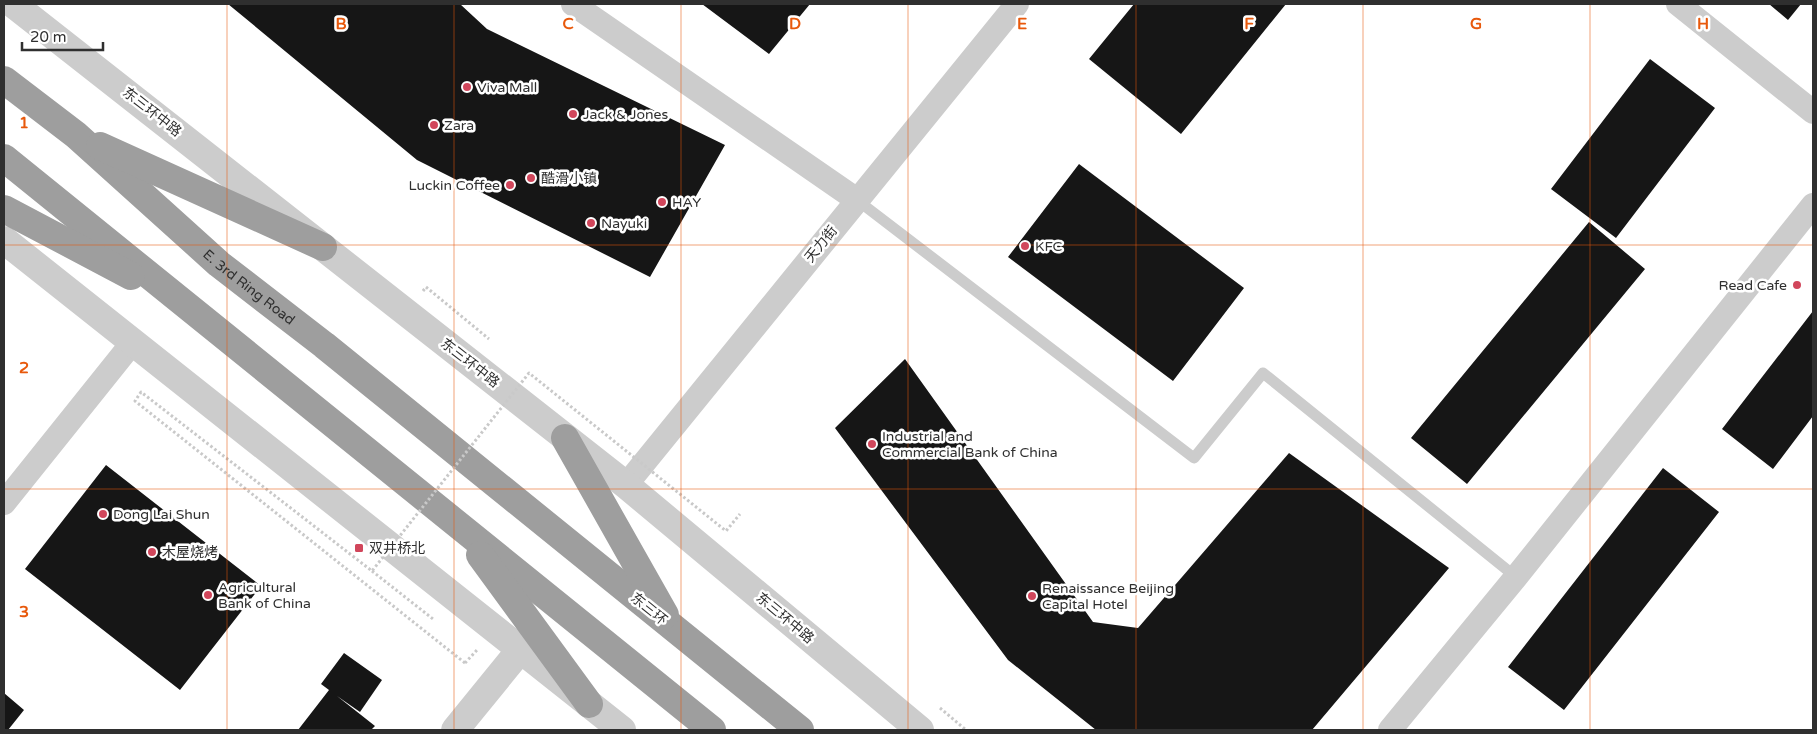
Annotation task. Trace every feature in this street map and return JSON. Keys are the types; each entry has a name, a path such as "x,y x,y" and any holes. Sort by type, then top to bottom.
{"highway":[{"path":"4,80 76,135 324,247"},
{"name":"东三环","path":"76,135 219,264 324,346 800,730"},
{"path":"4,158 712,730"},
{"path":"4,209 184,303"},
{"path":"565,438 672,627"},
{"path":"457,524 589,704"}],"street":[{"name":"东三环中路","path":"14,4 626,485 920,730"},
{"path":"573,4 857,200"},
{"name":"天力街","path":"626,485 1017,4"},
{"path":"1678,4 1813,112"},
{"path":"1390,730 1516,577 1813,205"},
{"path":"4,240 622,730"},
{"path":"4,503 133,342"},
{"path":"455,730 520,649"}],"lane":[{"path":"857,200 1194,458 1263,373 1516,577"}],"path":[{"path":"426,287 492,342"},
{"path":"522,367 726,531 740,514"},
{"path":"372,571 529,373"},
{"path":"438,622 141,392 135,401 465,662"}],"building":[{"name":"Viva Mall","path":"228,4 460,4 487,29 725,145 650,277 417,160"},
{"path":"702,4 810,4 769,54"},
{"path":"1134,4 1286,4 1181,134 1089,59"},
{"path":"1769,4 1801,4 1788,20"},
{"path":"1650,59 1715,108 1616,238 1551,189"},
{"path":"1079,164 1244,288 1173,381 1008,257"},
{"path":"1589,222 1645,269 1467,484 1411,438"},
{"path":"1813,311 1813,416 1773,469 1722,429"},
{"path":"905,359 1093,622 1138,628 1289,453 1449,568 1312,730 1096,730 1008,660 835,428"},
{"path":"106,465 261,586 180,690 25,569"},
{"path":"1663,468 1719,512 1564,710 1508,667"},
{"path":"344,653 382,680 360,712 337,696 375,726 371,730 298,730 329,690 321,684"},
{"path":"4,693 24,710 8,730 4,730"}],"place":[{"name":"Viva Mall","path":"467,87"},
{"name":"Jack & Jones","path":"573,114"},
{"name":"Zara","path":"434,125"},
{"name":"酷滑小镇","path":"531,178"},
{"name":"Luckin Coffee","path":"510,185"},
{"name":"HAY","path":"662,202"},
{"name":"Nayuki","path":"591,223"},
{"name":"KFC","path":"1025,246"},
{"name":"Read Cafe","path":"1797,285"},
{"name":"Industrial and Commercial Bank of China","path":"872,444"},
{"name":"Dong Lai Shun","path":"103,514"},
{"name":"双井桥北","path":"359,548"},
{"name":"木屋烧烤","path":"152,552"},
{"name":"Agricultural Bank of China","path":"208,595"},
{"name":"Renaissance Beijing Capital Hotel","path":"1032,596"}]}
